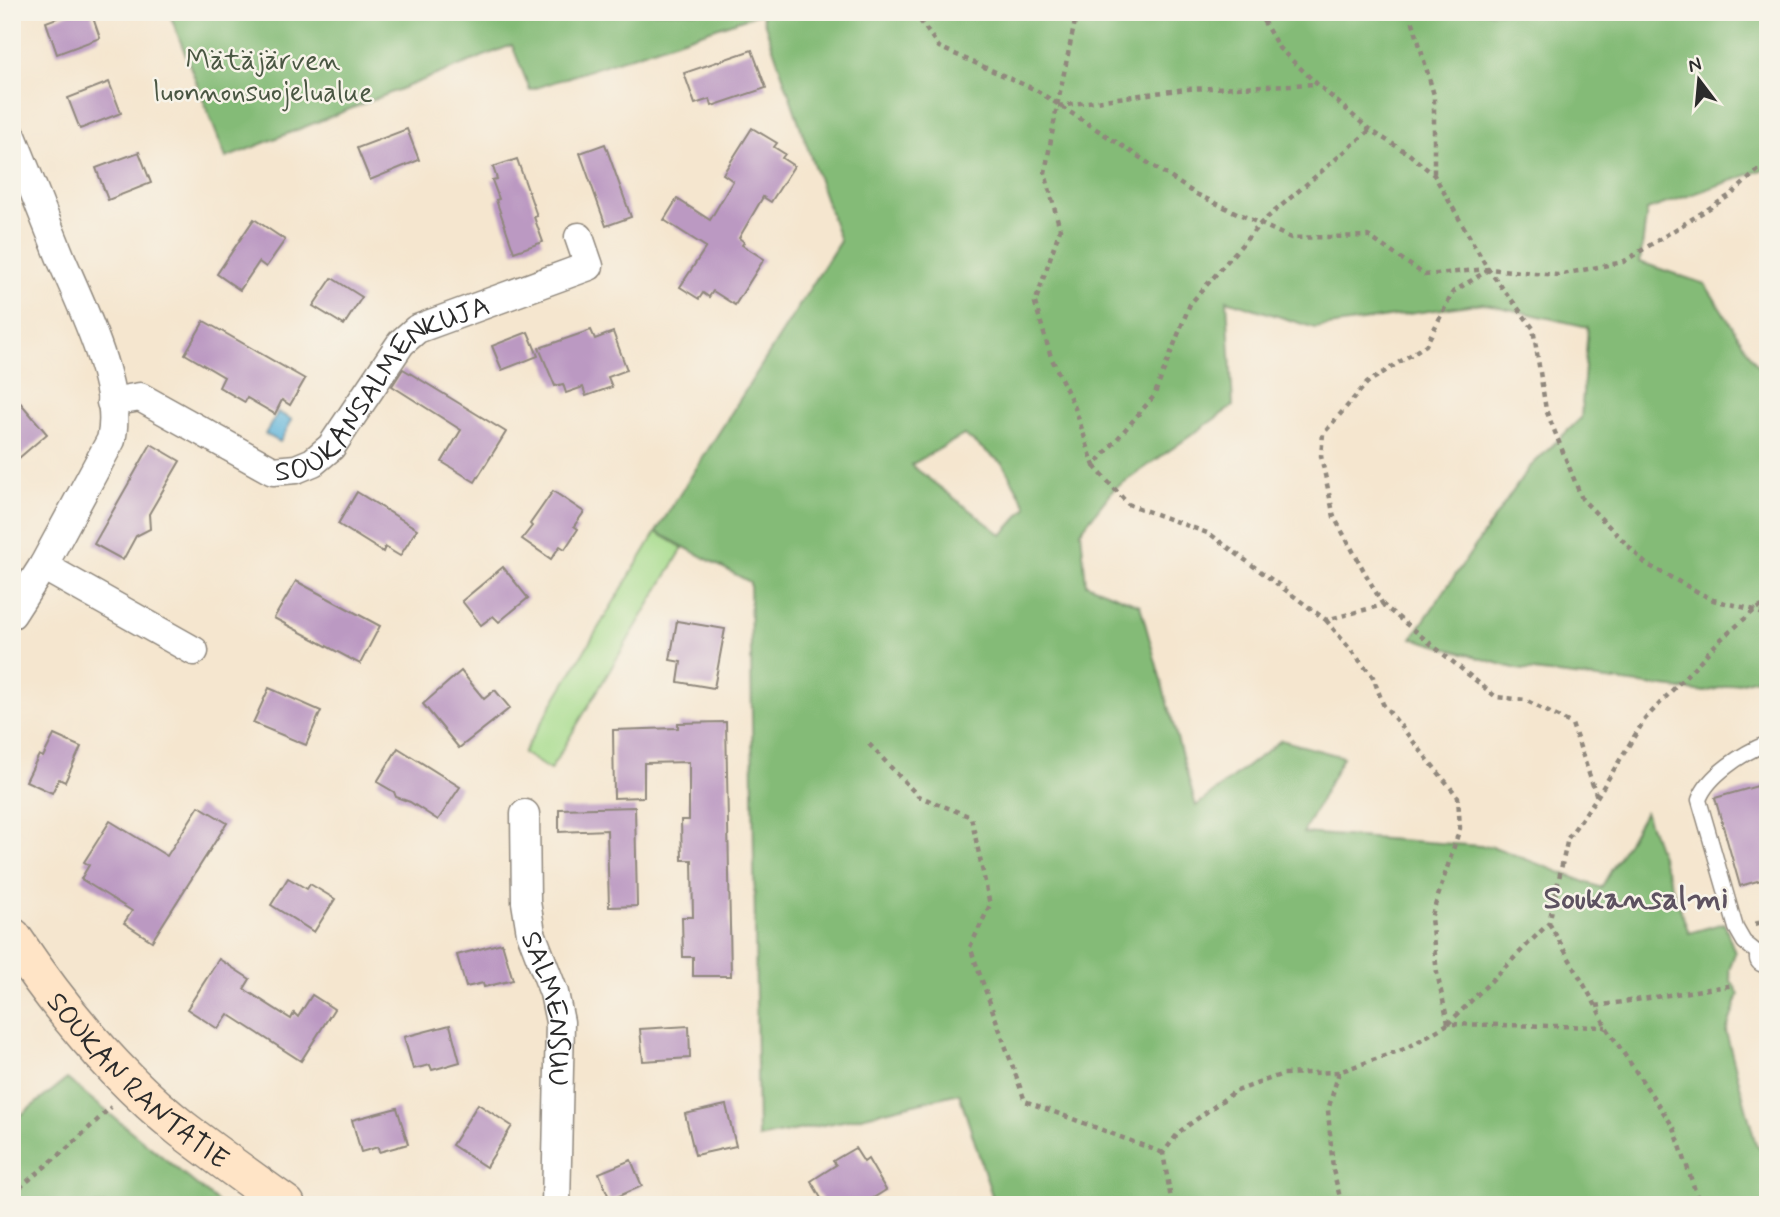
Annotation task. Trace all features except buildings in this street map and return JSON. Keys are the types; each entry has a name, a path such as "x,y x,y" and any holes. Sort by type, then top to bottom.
{"street":[{"path":"12,136 93,336 105,372 115,425 111,440 43,566 12,614"},
{"name":"SOUKANSALMENKUJA","path":"111,402 141,397 273,471 296,469 313,462 331,447 401,343 417,329 589,266 579,237"},
{"path":"43,566 194,651"},
{"name":"SALMENSUU","path":"525,814 526,902 529,923 554,993 561,1022 556,1205"},
{"name":"SOUKAN RANTATIE","path":"12,937 82,1029 129,1082 181,1128 286,1205"}],"lane":[{"path":"1766,958 1744,942 1736,929 1699,800 1702,790 1739,757 1768,743"}],"path":[{"path":"914,12 939,47 1036,90 1196,194 1291,237 1368,236 1425,275 1489,269 1558,275 1623,262 1732,194 1768,161"},
{"path":"1077,12 1045,173 1060,229 1035,303 1051,356 1075,408 1094,466 1128,504 1210,534 1326,620 1373,677 1383,704 1458,797 1460,828 1431,918 1437,973 1448,1024"},
{"path":"1258,12 1279,48 1317,83 1370,130 1409,154 1434,174 1489,269 1533,328 1546,410 1582,499 1646,564 1713,600 1755,610 1768,617"},
{"path":"1410,12 1434,94 1434,174"},
{"path":"1057,106 1186,89 1317,83"},
{"path":"1094,466 1154,396 1190,303 1261,223 1370,130"},
{"path":"1489,269 1453,292 1426,345 1367,383 1323,434 1321,456 1334,517 1383,605 1496,697 1525,700 1572,724 1597,797"},
{"path":"1172,1205 1163,1153 1179,1132 1234,1092 1283,1074 1339,1072 1407,1048 1448,1024 1549,923 1568,838 1597,797 1644,719 1700,658 1755,610 1768,603"},
{"path":"1326,620 1383,605"},
{"path":"869,744 918,796 971,817 990,905 970,947 1025,1101 1163,1153"},
{"path":"1549,923 1606,1027 1674,1128 1700,1205"},
{"path":"1596,1006 1734,985"},
{"path":"1448,1024 1606,1027"},
{"path":"1339,1072 1328,1110 1333,1170 1342,1205"},
{"path":"12,1194 82,1136 119,1098"}],"green space":[{"name":"Mätäjärven luonnonsuojelualue","path":"169,12 1768,12 1768,168 1647,210 1640,262 1705,284 1768,382 1768,675 1705,692 1517,669 1412,638 1529,468 1581,418 1588,327 1482,303 1315,328 1227,300 1233,406 1113,490 1081,531 1086,584 1140,605 1196,806 1281,740 1343,757 1303,833 1494,847 1601,888 1645,812 1689,933 1724,923 1735,953 1729,970 1731,981 1739,994 1726,1032 1756,1145 1768,1155 1768,1205 995,1205 959,1093 853,1119 758,1138 750,582 656,532 840,241 761,13 530,90 512,45 226,158","holes":["964,435 1003,464 1027,507 1002,535 911,465"]},
{"path":"656,532 683,548 550,770 523,753"},
{"path":"67,1079 219,1203 12,1205 12,1122"}],"water":[{"path":"278,412 292,420 280,442 265,434"}],"district":[{"name":"Soukansalmi","path":"1636,897"}]}
